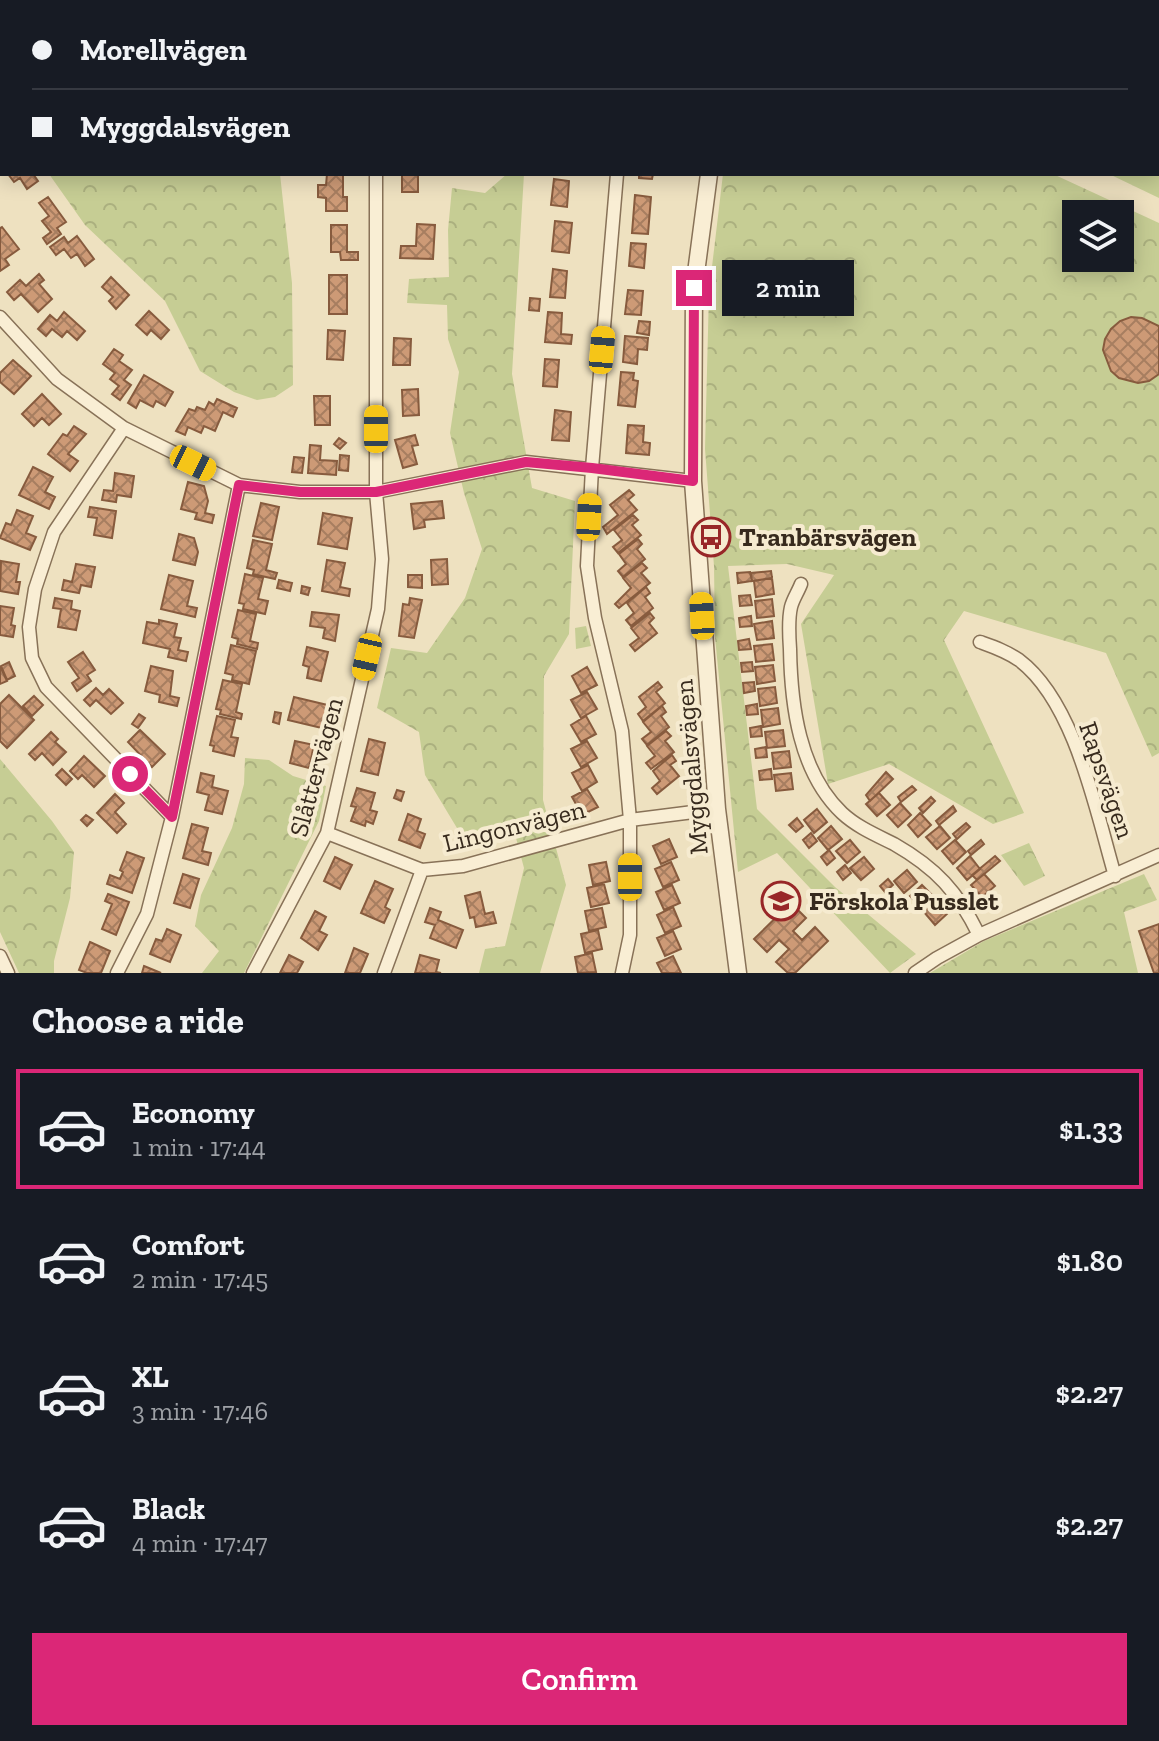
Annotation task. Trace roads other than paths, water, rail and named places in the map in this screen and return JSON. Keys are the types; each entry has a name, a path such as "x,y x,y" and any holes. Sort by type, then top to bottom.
{"street":[{"name":"Slåttervägen","path":"253,973 327,833 378,609 382,559 376,492 376,176"},
{"path":"617,176 592,468 587,566 595,618 622,731 630,820 630,935 622,973"},
{"name":"Myggdalsvägen","path":"709,176 694,288 693,481 717,809 738,973"},
{"path":"0,317 57,379 124,428 239,485 300,492 376,492 526,462 693,481"},
{"path":"124,428 54,532 35,589 29,627 32,658 46,687 172,817"},
{"path":"117,973 147,914 172,817 239,485"},
{"path":"801,584 792,604 789,622 791,695 798,727 818,781 832,802 856,824 927,864 967,910 979,935"},
{"name":"Rapsvägen","path":"980,642 1001,649 1021,662 1053,701 1081,758 1115,876"},
{"name":"Lingonvägen","path":"327,833 422,870 463,866 630,820 717,809"},
{"path":"915,973 979,935 1157,860"},
{"path":"384,973 422,870"},
{"path":"0,956 8,973"}],"place":[{"name":"Tranbärsvägen","path":"711,537"},
{"name":"Förskola Pusslet","path":"781,901"}]}
